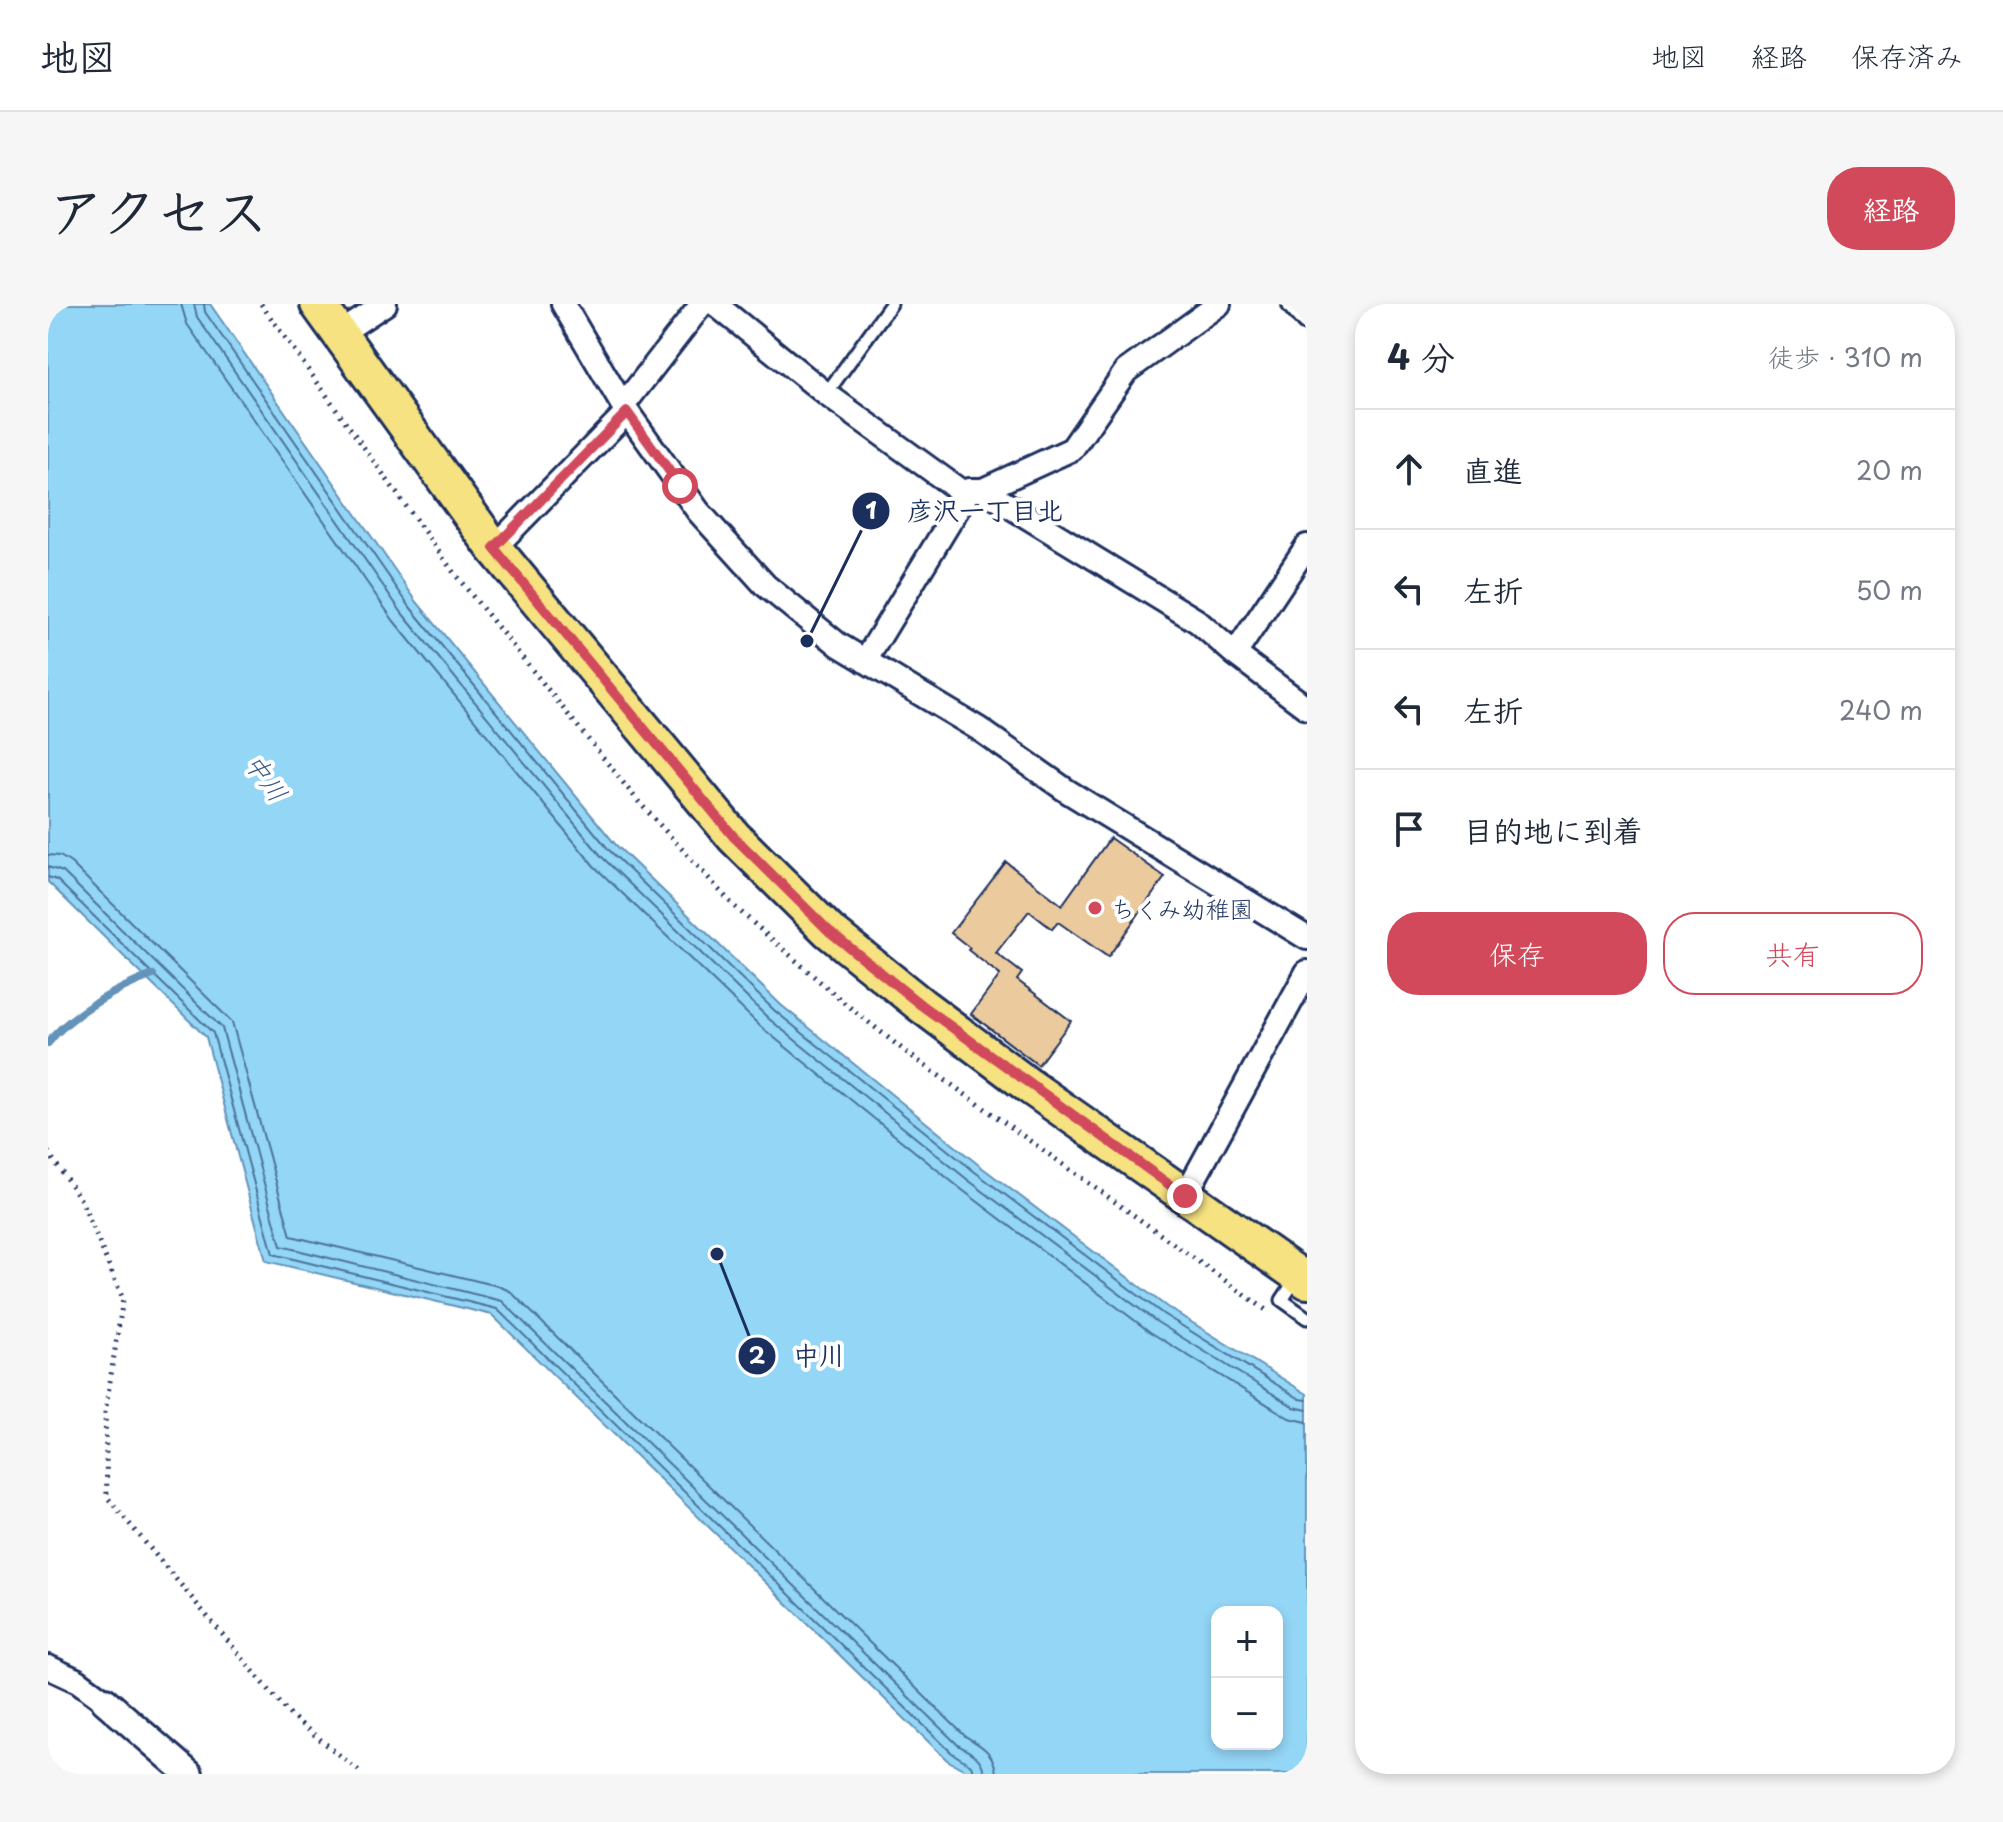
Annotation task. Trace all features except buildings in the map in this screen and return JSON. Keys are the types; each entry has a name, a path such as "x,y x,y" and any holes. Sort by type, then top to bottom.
{"main road":[{"path":"318,304 494,548 734,837 829,931 933,1014 1303,1278"}],"street":[{"path":"339,334 385,304"},
{"path":"563,304 625,409 698,511 765,585 839,645 979,729 1067,791 1307,938"},
{"path":"494,548 625,409 702,304"},
{"path":"715,304 826,394 974,492 1197,621 1307,708"},
{"path":"865,661 974,492 1072,449 1126,371 1219,304"},
{"path":"1294,304 1307,319"},
{"path":"1235,654 1307,546"},
{"path":"1185,1196 1307,972"},
{"path":"48,1667 78,1681 105,1701 189,1774"}],"lane":[{"path":"826,394 891,304"},
{"path":"1303,1278 1282,1300 1307,1318"}],"path":[{"path":"48,1152 81,1200 123,1299 105,1413 107,1497 291,1716 363,1774"}],"water":[{"path":"48,304 210,304 417,602 615,844 781,1005 980,1166 1167,1307 1307,1394 1307,1774 972,1774 947,1760 492,1315 266,1261 206,1037 48,882"}],"waterway":[{"path":"48,1043 69,1022 96,1003 153,975"}],"place":[{"name":"彦沢一丁目北","path":"807,641"},
{"name":"ちくみ幼稚園","path":"1095,908"},
{"name":"中川","path":"717,1254"}],"route":[{"path":"680,486 627,412 494,548 734,837 829,931 1029,1086 1185,1196"}]}
